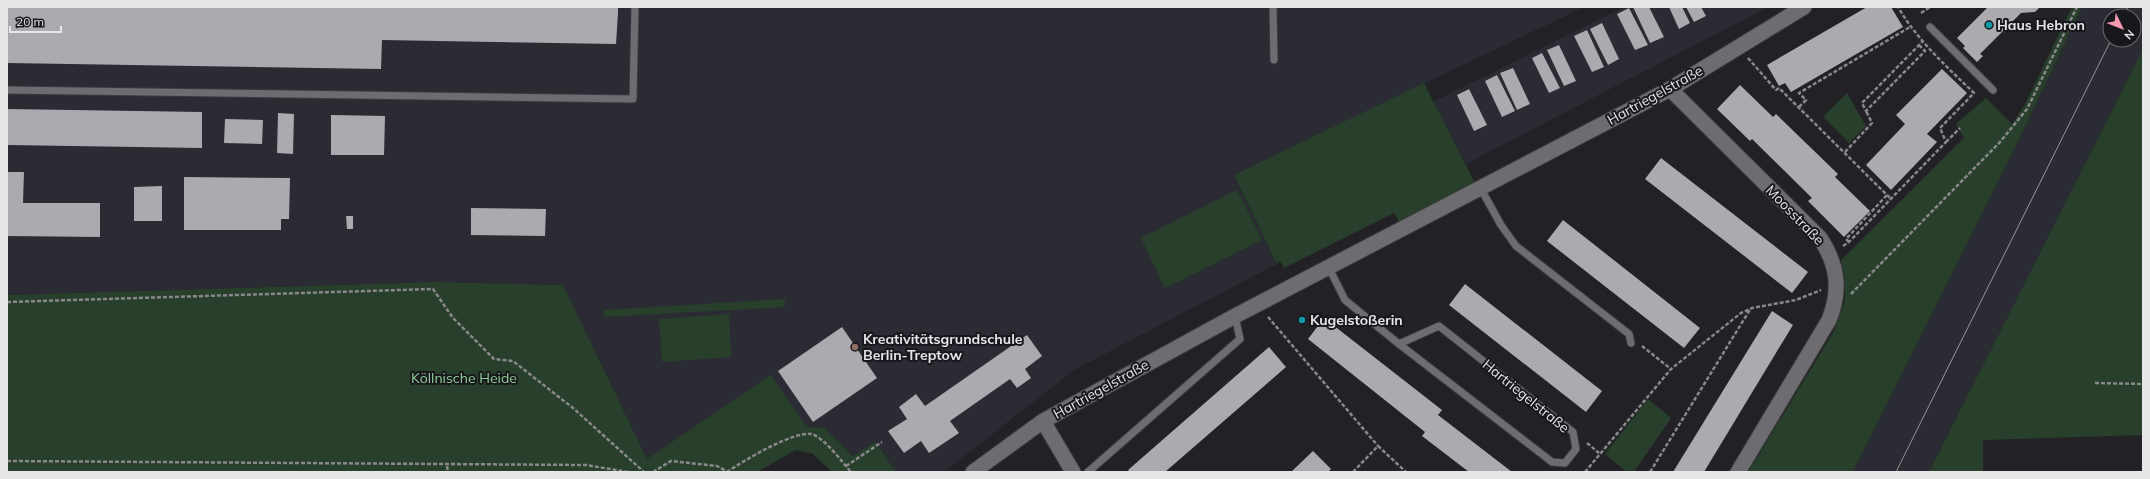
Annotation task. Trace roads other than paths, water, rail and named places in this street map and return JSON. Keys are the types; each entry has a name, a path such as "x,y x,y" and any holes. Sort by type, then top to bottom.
{"street":[{"name":"Hartriegelstraße","path":"973,472 1043,421 1235,316 1670,89 1804,7"},
{"name":"Moosstraße","path":"1670,89 1820,238 1830,253 1836,284 1836,303 1829,320 1738,472"},
{"path":"1043,421 1073,472"}],"lane":[{"path":"7,90 633,99 635,7"},
{"path":"1273,7 1274,60"},
{"path":"1930,27 1993,90"},
{"path":"1481,188 1501,225 1516,246 1629,334 1631,343"},
{"name":"Hartriegelstraße","path":"1329,268 1345,300 1399,344 1552,462 1565,462 1576,449 1573,432 1439,326 1399,344"},
{"path":"1088,472 1240,339 1235,316"}],"tram line":[{"path":"1896,472 2107,48"}],"place":[{"name":"Haus Hebron","path":"1989,25"},
{"name":"Kugelstoßerin","path":"1302,320"},
{"name":"Kreativitätsgrundschule Berlin-Treptow","path":"855,347"}],"park label":[{"name":"Köllnische Heide","path":"464,378"}]}
